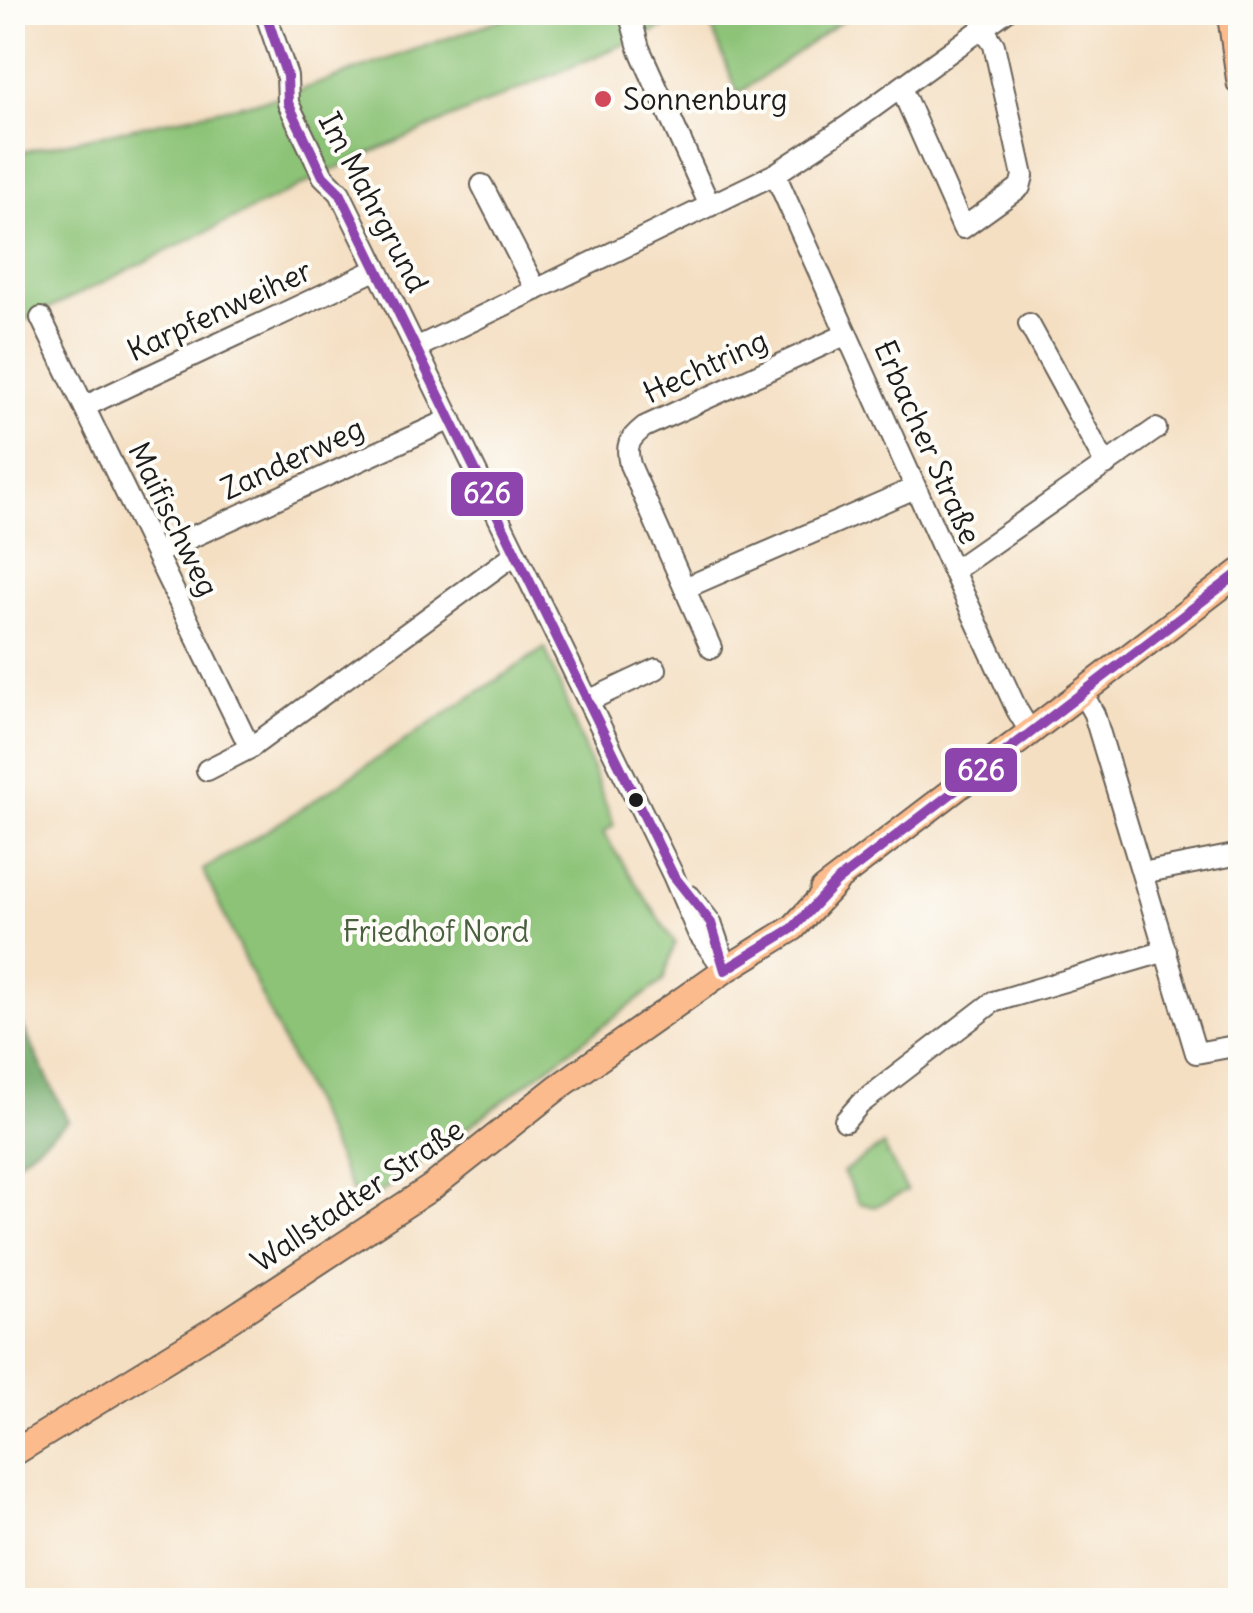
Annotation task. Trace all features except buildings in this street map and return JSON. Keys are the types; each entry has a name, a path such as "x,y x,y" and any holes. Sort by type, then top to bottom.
{"main road":[{"path":"1230,12 1240,83"},
{"name":"Wallstadter Straße","path":"12,1454 222,1325 432,1187 557,1088 725,970 783,914 836,882 1240,572"}],"street":[{"name":"Im Mahrgrund","path":"265,12 286,76 288,103 323,176 340,193 673,875 711,923 725,970"},
{"path":"629,12 638,48 710,206"},
{"path":"416,348 775,174 1005,12"},
{"path":"901,88 963,228 1020,187 1023,176 994,46 983,28"},
{"name":"Erbacher Straße","path":"775,174 1016,710 1031,733"},
{"path":"482,184 536,290"},
{"name":"Karpfenweiher","path":"86,406 378,269"},
{"name":"Maifischweg","path":"41,318 250,748"},
{"path":"1029,324 1106,464"},
{"name":"Hechtring","path":"711,648 630,465 626,450 630,438 644,426 847,334"},
{"name":"Zanderweg","path":"158,553 451,419"},
{"path":"953,571 1156,429"},
{"path":"684,588 915,488"},
{"path":"207,770 250,748 515,554"},
{"path":"588,701 656,669"},
{"path":"1083,694 1094,714 1196,1054 1240,1045"},
{"path":"1142,873 1240,854"},
{"path":"845,1121 860,1104 993,1002 1166,951"}],"green space":[{"path":"519,13 697,13 354,160 13,326 12,154 283,96"},
{"path":"706,13 853,13 738,94"},
{"name":"Friedhof Nord","path":"545,648 614,825 603,833 675,943 663,981 360,1208 203,870"},
{"path":"13,1006 68,1121 12,1165"},
{"path":"883,1145 907,1191 874,1207 859,1203 843,1172"}],"transit line":[{"name":"626","path":"265,12 287,76 288,103 323,176 340,193 673,875 711,923 725,970"},
{"name":"626","path":"725,970 793,928 836,882 1240,572"}],"place":[{"name":"Sonnenburg","path":"603,99"}]}
